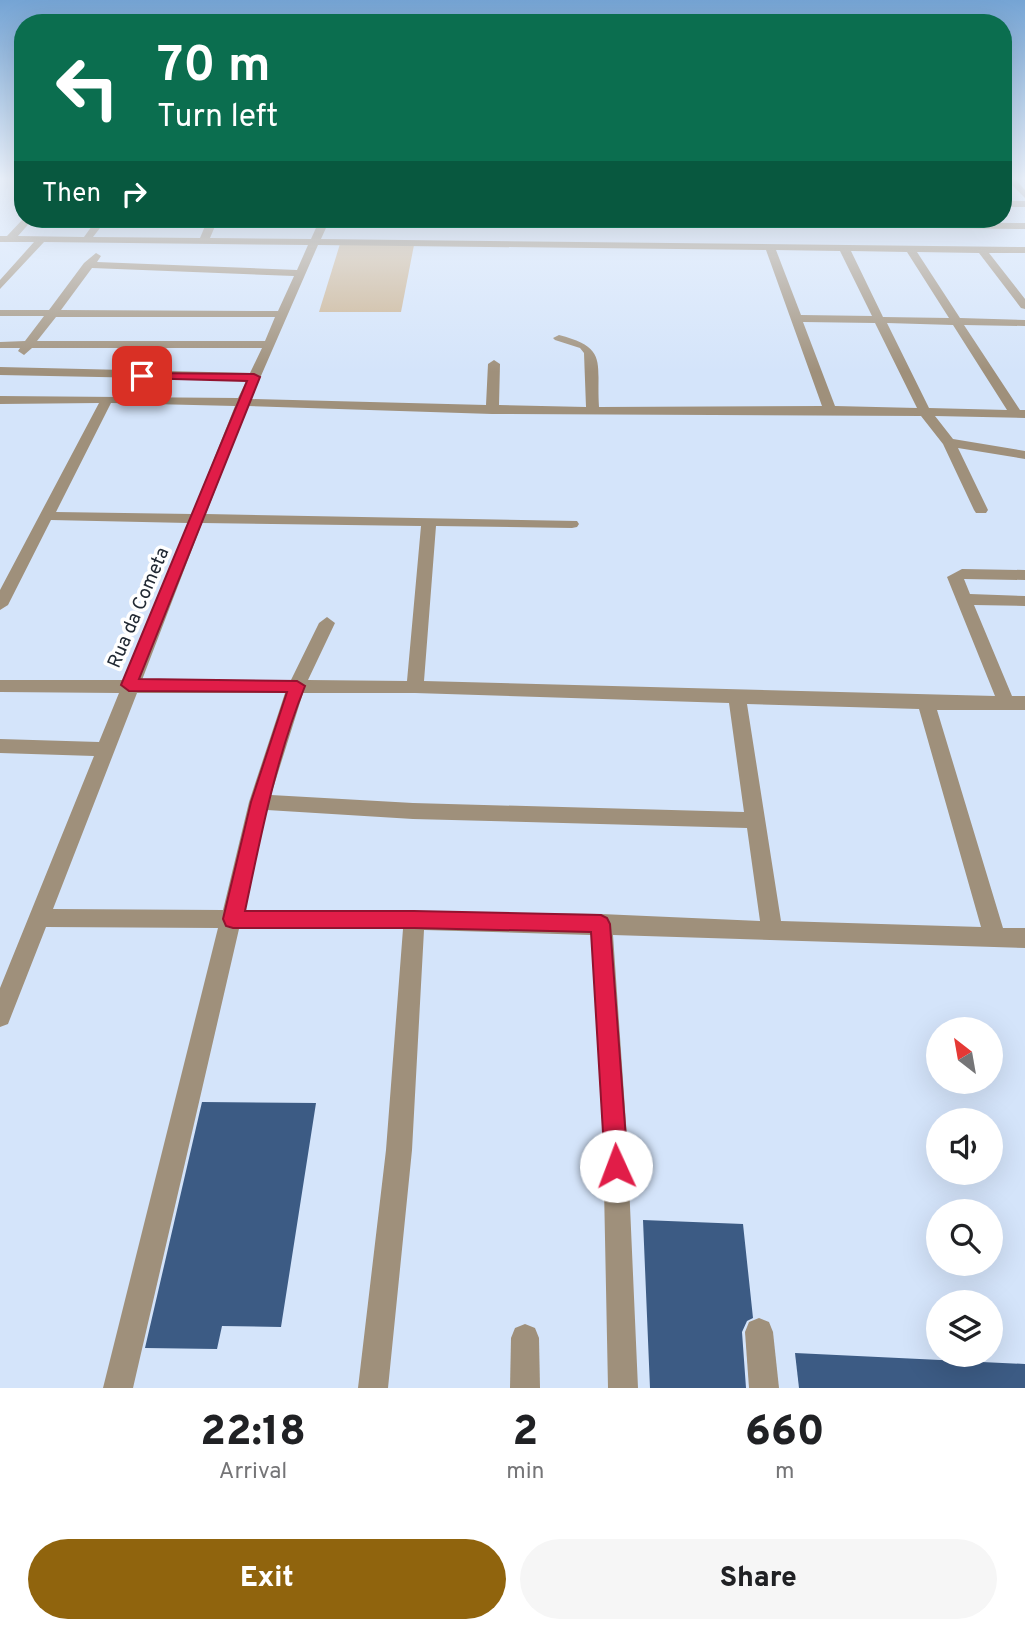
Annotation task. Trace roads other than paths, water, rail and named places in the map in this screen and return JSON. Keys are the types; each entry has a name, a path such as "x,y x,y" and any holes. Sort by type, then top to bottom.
{"street":[{"path":"0,286 39,243"},
{"path":"5,371 108,243"},
{"name":"Rua da Cometa","path":"0,1016 243,402 316,243"},
{"path":"389,243 1025,250"},
{"path":"770,247 830,410"},
{"path":"844,248 925,412 949,443 981,510"},
{"path":"911,249 956,322 1021,414"},
{"path":"981,249 1025,306"},
{"path":"88,265 302,273"},
{"path":"0,313 282,314"},
{"path":"795,318 1025,323"},
{"path":"559,338 584,346 590,352 593,411"},
{"path":"0,345 269,344"},
{"path":"492,410 494,364"},
{"path":"5,371 254,377"},
{"path":"0,400 107,399 492,410 830,410 1021,414"},
{"path":"0,605 107,399"},
{"path":"949,443 1020,454 1025,471"},
{"path":"45,516 572,524"},
{"path":"415,687 429,521"},
{"path":"1006,703 955,577 1025,575"},
{"path":"963,599 1025,601"},
{"path":"118,1388 259,802 285,714 327,622"},
{"path":"0,686 415,687 926,703 1025,703"},
{"path":"737,698 772,930"},
{"path":"926,703 995,938"},
{"path":"0,746 104,750"},
{"path":"259,802 426,812 757,820"},
{"path":"40,918 414,919 1025,938"},
{"path":"373,1388 399,1150 414,919"},
{"path":"601,924 615,1138 623,1388"},
{"path":"759,1332 764,1388"},
{"path":"525,1338 525,1388"}]}
